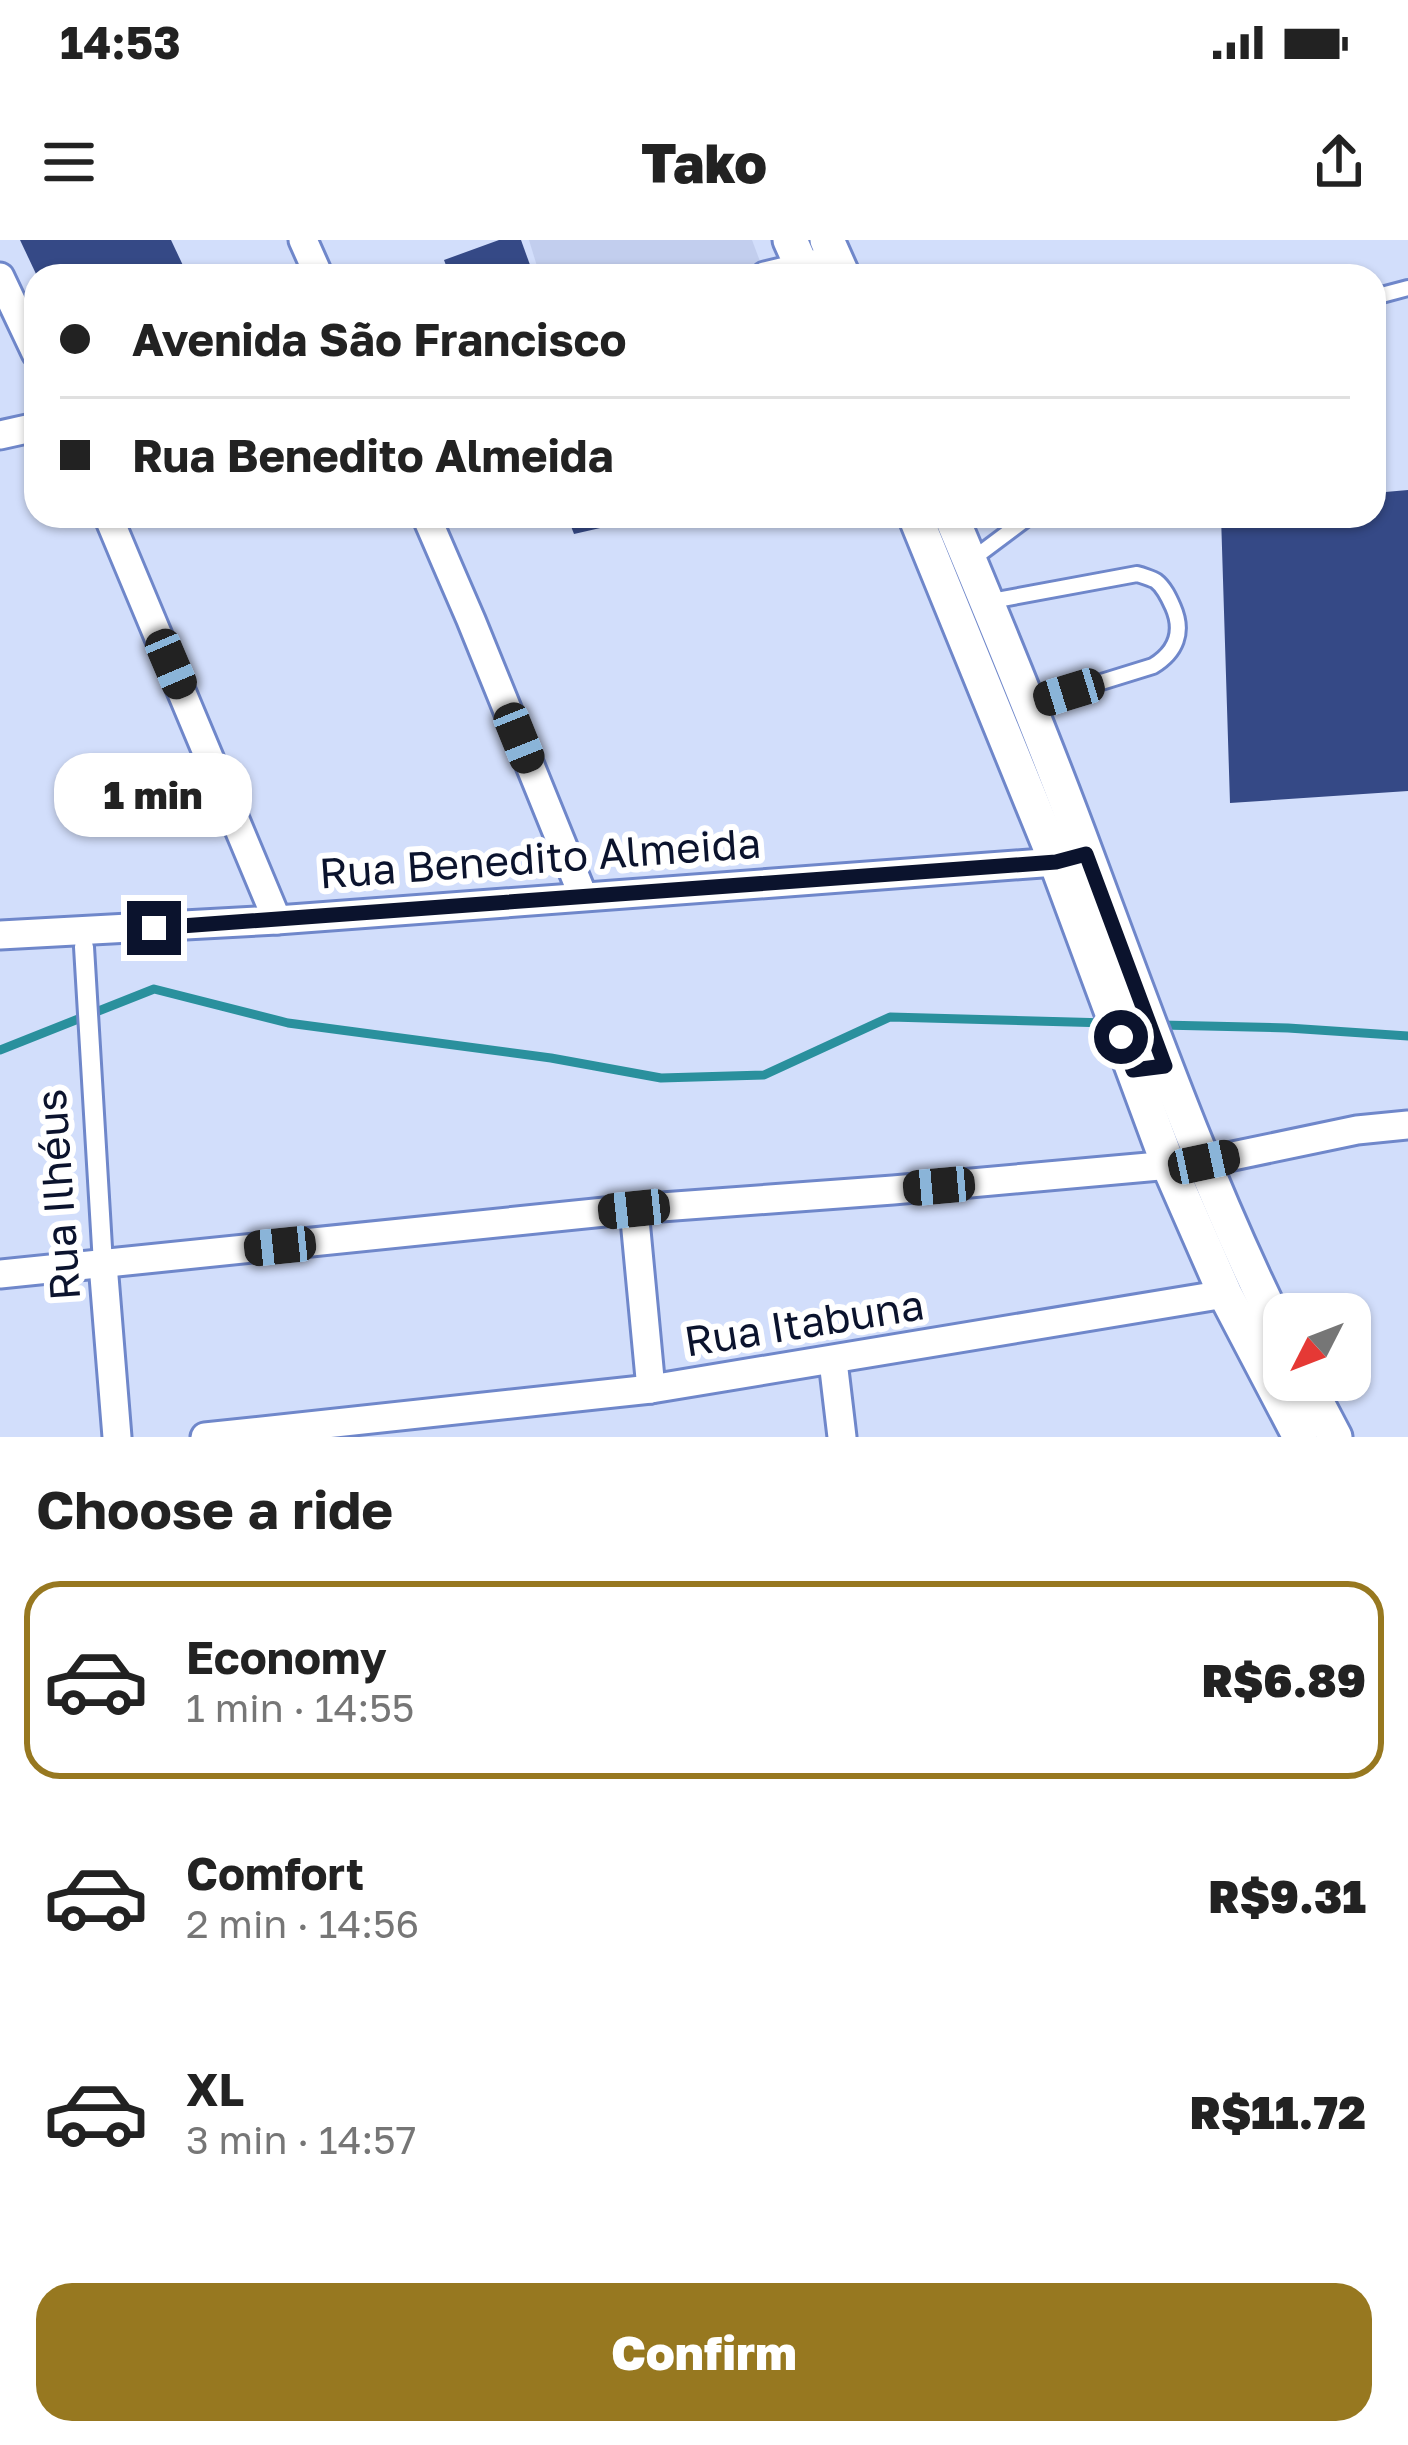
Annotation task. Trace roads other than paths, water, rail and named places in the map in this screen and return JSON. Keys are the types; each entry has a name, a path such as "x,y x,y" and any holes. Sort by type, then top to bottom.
{"street":[{"path":"0,277 24,328"},
{"path":"113,528 277,920"},
{"path":"431,528 583,896"},
{"path":"920,528 1071,858"},
{"path":"956,528 1028,705 1071,858 1138,1039 1168,1165 1225,1294 1300,1437"},
{"name":"Rua Benedito Almeida","path":"0,935 277,920 1071,858"},
{"name":"Rua Ilhéus","path":"84,947 117,1437"},
{"path":"1138,1039 1204,1162 1263,1299"},
{"path":"0,1274 634,1209 1204,1162 1357,1130 1408,1125"},
{"path":"634,1209 651,1389"},
{"name":"Rua Itabuna","path":"205,1437 395,1427 833,1361 1225,1294"},
{"path":"833,1361 842,1437"},
{"path":"1316,1401 1336,1437"}],"lane":[{"path":"970,561 1014,528"},
{"path":"986,602 1137,574 1155,580 1166,592 1179,620 1178,640 1167,658 1153,666 1028,705"}],"waterway":[{"path":"0,1050 154,989 288,1023 551,1058 661,1078 764,1075 890,1017 1108,1023"},
{"path":"1161,1025 1408,1036"}]}
